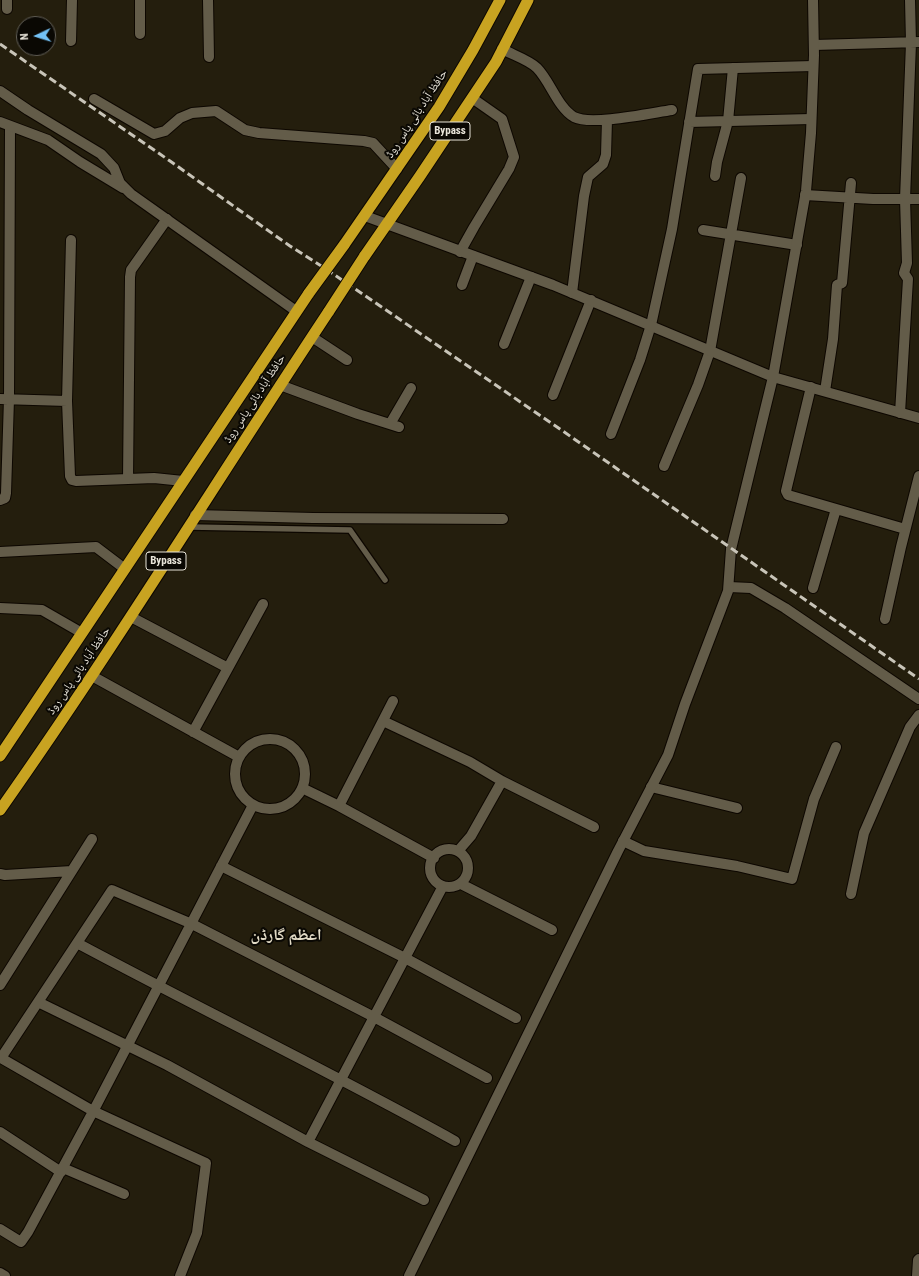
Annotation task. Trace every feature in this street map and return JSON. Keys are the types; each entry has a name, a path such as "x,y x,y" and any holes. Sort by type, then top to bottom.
{"highway":[{"name":"حافظ آباد بائی پاس روڈ","path":"0,756 296,311 344,246 440,107 500,0"},
{"name":"حافظ آباد بائی پاس روڈ","path":"0,810 92,676 280,385 496,62 528,0"}],"street":[{"path":"71,41 72,0"},
{"path":"140,0 140,34"},
{"path":"208,0 209,57"},
{"path":"410,1276 623,841 668,755 685,704 729,587 732,549 773,377 805,196 811,120 814,45 813,0"},
{"path":"900,413 908,279 904,273 907,263 905,199 915,42 910,0"},
{"path":"814,45 915,42"},
{"path":"502,49 537,68 558,101 574,117 583,120 607,120 672,110"},
{"path":"611,434 640,360 651,325 672,229 698,69 813,66"},
{"path":"715,176 717,162 728,120 733,68"},
{"path":"0,91 28,110 101,154 114,168 120,183 131,194"},
{"path":"460,252 509,169 514,157 502,119 472,98"},
{"path":"94,99 154,134 165,131 180,118 192,114 216,111 245,130 259,133 364,141 373,143 397,169"},
{"path":"572,293 584,196 588,177 603,164 606,155 607,120"},
{"path":"689,122 728,120 811,120"},
{"path":"0,122 48,140 131,194 296,311"},
{"path":"0,500 5,498 6,493 4,399 10,127"},
{"path":"664,466 698,385 710,351 741,178"},
{"path":"825,391 833,339 837,285 842,283 851,183"},
{"path":"805,196 919,199"},
{"path":"365,216 591,300 773,377 919,418"},
{"path":"128,479 131,270 167,219"},
{"path":"703,230 797,245"},
{"path":"71,240 67,400 70,476 72,480 160,478 183,481"},
{"path":"462,284 473,256"},
{"path":"504,344 531,277"},
{"path":"553,395 591,300"},
{"path":"312,337 347,360"},
{"path":"280,385 358,414 394,425 411,388"},
{"path":"811,388 786,491 788,495 906,529"},
{"path":"4,399 67,400"},
{"path":"885,619 919,476"},
{"path":"813,588 836,509"},
{"path":"195,515 313,518 503,519"},
{"path":"0,552 96,547 125,569"},
{"path":"729,587 751,588 758,592 785,608 919,699"},
{"path":"193,732 263,604"},
{"path":"0,608 42,610 82,633"},
{"path":"131,617 228,668"},
{"path":"92,676 239,757"},
{"path":"339,806 393,701"},
{"path":"851,894 864,833 910,727 919,715"},
{"path":"383,721 470,762 502,781 594,827"},
{"path":"274,739 287,743 297,752 304,764 305,778 302,788 292,802 280,808 266,810 253,805 242,796 236,784 235,770 239,757 248,747 260,740 274,739"},
{"path":"623,841 644,851 737,866 792,879 805,827 814,799 836,748"},
{"path":"458,852 471,836 502,781"},
{"path":"651,787 737,808"},
{"path":"302,788 339,806 434,858"},
{"path":"0,1229 21,1242 62,1170 253,805"},
{"path":"0,985 92,839"},
{"path":"449,849 458,852 465,857 468,874 460,884 449,887 443,886 434,879 431,863 443,850 449,849"},
{"path":"221,866 406,958 516,1018"},
{"path":"0,874 5,875 72,871"},
{"path":"460,884 552,930"},
{"path":"308,1142 443,886"},
{"path":"180,1276 197,1233 206,1163 93,1111 1,1058 112,890 192,924 374,1017 487,1078"},
{"path":"77,943 158,987 341,1080 455,1141"},
{"path":"38,1002 167,1065 308,1142 424,1200"},
{"path":"0,1132 62,1170 124,1194"},
{"path":"918,1276 919,1259"},
{"path":"0,1273 5,1276"}],"lane":[{"path":"188,526 350,530 385,580"}],"railway":[{"path":"0,44 290,246 557,427 919,679"}],"district":[{"name":"اعظم گارڈن","path":"286,936"}]}
